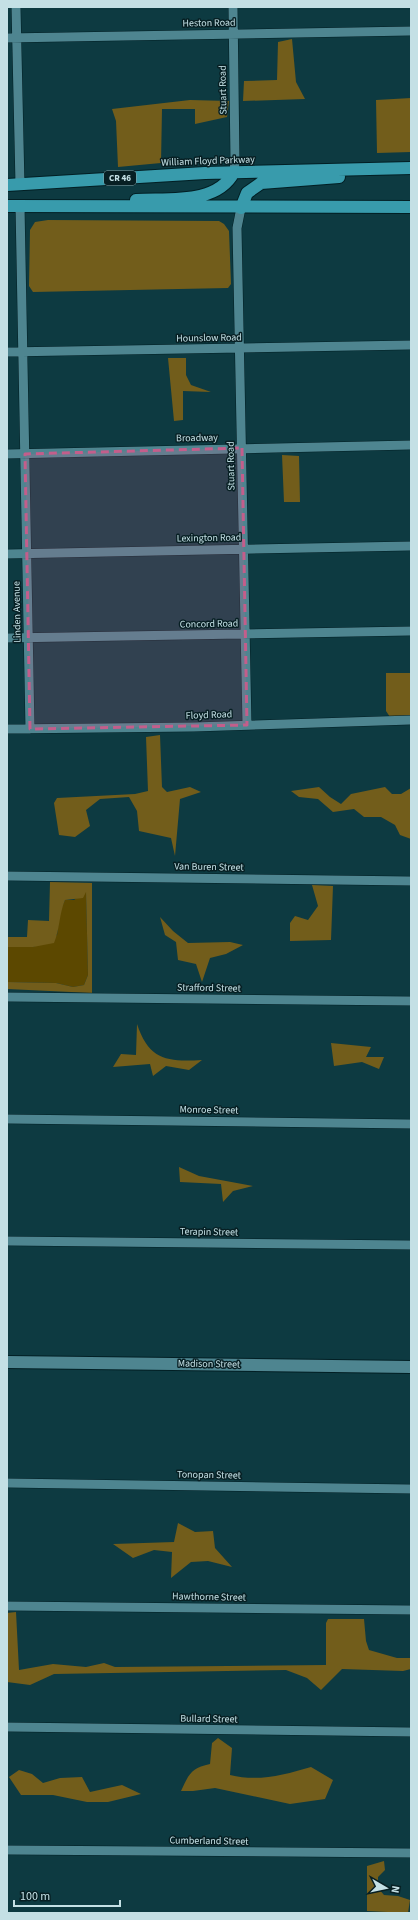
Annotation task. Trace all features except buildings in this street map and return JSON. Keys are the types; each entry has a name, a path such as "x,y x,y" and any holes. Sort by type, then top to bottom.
{"highway":[{"name":"William Floyd Parkway","path":"7,185 234,172 411,168"},
{"path":"241,208 250,190 265,182 348,176 378,169"},
{"path":"79,208 104,202 205,196 217,190 234,172"},
{"path":"7,206 79,208 411,207"}],"street":[{"path":"16,7 12,38 20,185"},
{"name":"Stuart Road","path":"233,7 234,172"},
{"name":"Heston Road","path":"12,38 411,30"},
{"name":"Linden Avenue","path":"20,206 30,729"},
{"name":"Stuart Road","path":"241,208 237,228 247,725"},
{"name":"Hounslow Road","path":"7,352 411,345"},
{"name":"Broadway","path":"7,454 411,445"},
{"name":"Lexington Road","path":"7,554 244,548 411,546"},
{"name":"Concord Road","path":"7,638 411,631"},
{"name":"Floyd Road","path":"7,729 247,725 411,720"},
{"name":"Van Buren Street","path":"7,876 411,881"},
{"name":"Strafford Street","path":"7,997 411,1001"},
{"name":"Monroe Street","path":"7,1119 411,1124"},
{"name":"Terapin Street","path":"7,1241 411,1245"},
{"name":"Madison Street","path":"7,1362 411,1367"},
{"name":"Tonopan Street","path":"7,1483 411,1489"},
{"name":"Hawthorne Street","path":"7,1606 411,1610"},
{"name":"Bullard Street","path":"7,1727 411,1732"},
{"name":"Cumberland Street","path":"7,1850 411,1854"}],"highlighted area":[{"path":"242,448 247,725 30,729 25,454"}],"shaded area":[{"path":"292,39 296,82 305,99 243,101 244,81 277,80 278,42"},
{"path":"411,98 411,152 377,153 376,100"},
{"path":"190,100 229,101 227,117 195,124 195,109 162,109 161,163 118,167 116,121 112,109"},
{"path":"48,220 219,221 224,224 229,231 231,284 228,288 33,292 29,286 30,230 35,222"},
{"path":"168,358 186,358 186,375 191,385 211,392 183,391 183,420 174,421"},
{"path":"282,455 299,456 300,502 284,502"},
{"path":"386,673 411,673 411,717 390,717 386,711"},
{"path":"160,735 162,787 167,792 190,787 201,792 180,799 175,856 171,838 139,831 137,811 129,797 100,799 86,810 90,826 75,837 59,835 54,803 57,798 135,794 148,791 146,737"},
{"path":"319,787 341,804 351,794 385,787 392,794 401,794 411,788 411,839 400,835 395,825 381,817 364,817 354,809 333,812 318,799 299,797 291,791"},
{"path":"50,882 92,883 92,993 7,989 7,982 56,983 73,987 84,985 88,975 86,892 83,898 65,900 54,943 33,947 7,947 7,937 27,937 28,920 49,921"},
{"path":"312,885 333,886 331,940 290,941 290,923 295,916 308,920 318,906"},
{"path":"86,891 88,975 84,985 73,987 56,983 7,982 7,947 33,947 57,935 60,911 65,900 74,900"},
{"path":"160,917 173,931 188,943 230,942 243,945 226,954 210,958 202,982 196,964 178,960 176,942 165,935"},
{"path":"137,1024 147,1045 161,1056 179,1060 202,1060 189,1070 166,1066 153,1076 150,1064 113,1067 121,1054 136,1055"},
{"path":"331,1043 371,1047 366,1057 384,1057 379,1069 362,1062 334,1066"},
{"path":"179,1167 199,1176 253,1186 233,1191 223,1202 221,1184 180,1182"},
{"path":"178,1523 195,1532 213,1531 215,1548 232,1567 208,1561 191,1562 171,1578 172,1552 154,1550 133,1558 113,1544 174,1542"},
{"path":"16,1612 19,1670 53,1664 86,1667 104,1663 115,1667 326,1665 326,1623 328,1619 364,1619 366,1641 369,1650 397,1658 410,1658 411,1669 403,1671 342,1669 321,1690 307,1678 286,1670 54,1674 30,1685 7,1682 7,1613"},
{"path":"218,1738 232,1748 230,1775 261,1778 291,1773 311,1767 333,1780 325,1799 290,1804 215,1788 181,1791 191,1773 210,1764 212,1743"},
{"path":"19,1770 32,1774 43,1783 60,1778 82,1777 90,1792 122,1785 141,1794 108,1802 87,1802 53,1795 21,1795 9,1777"},
{"path":"384,1861 385,1870 378,1877 378,1888 384,1895 398,1896 410,1900 408,1913 367,1911 367,1866"}]}
